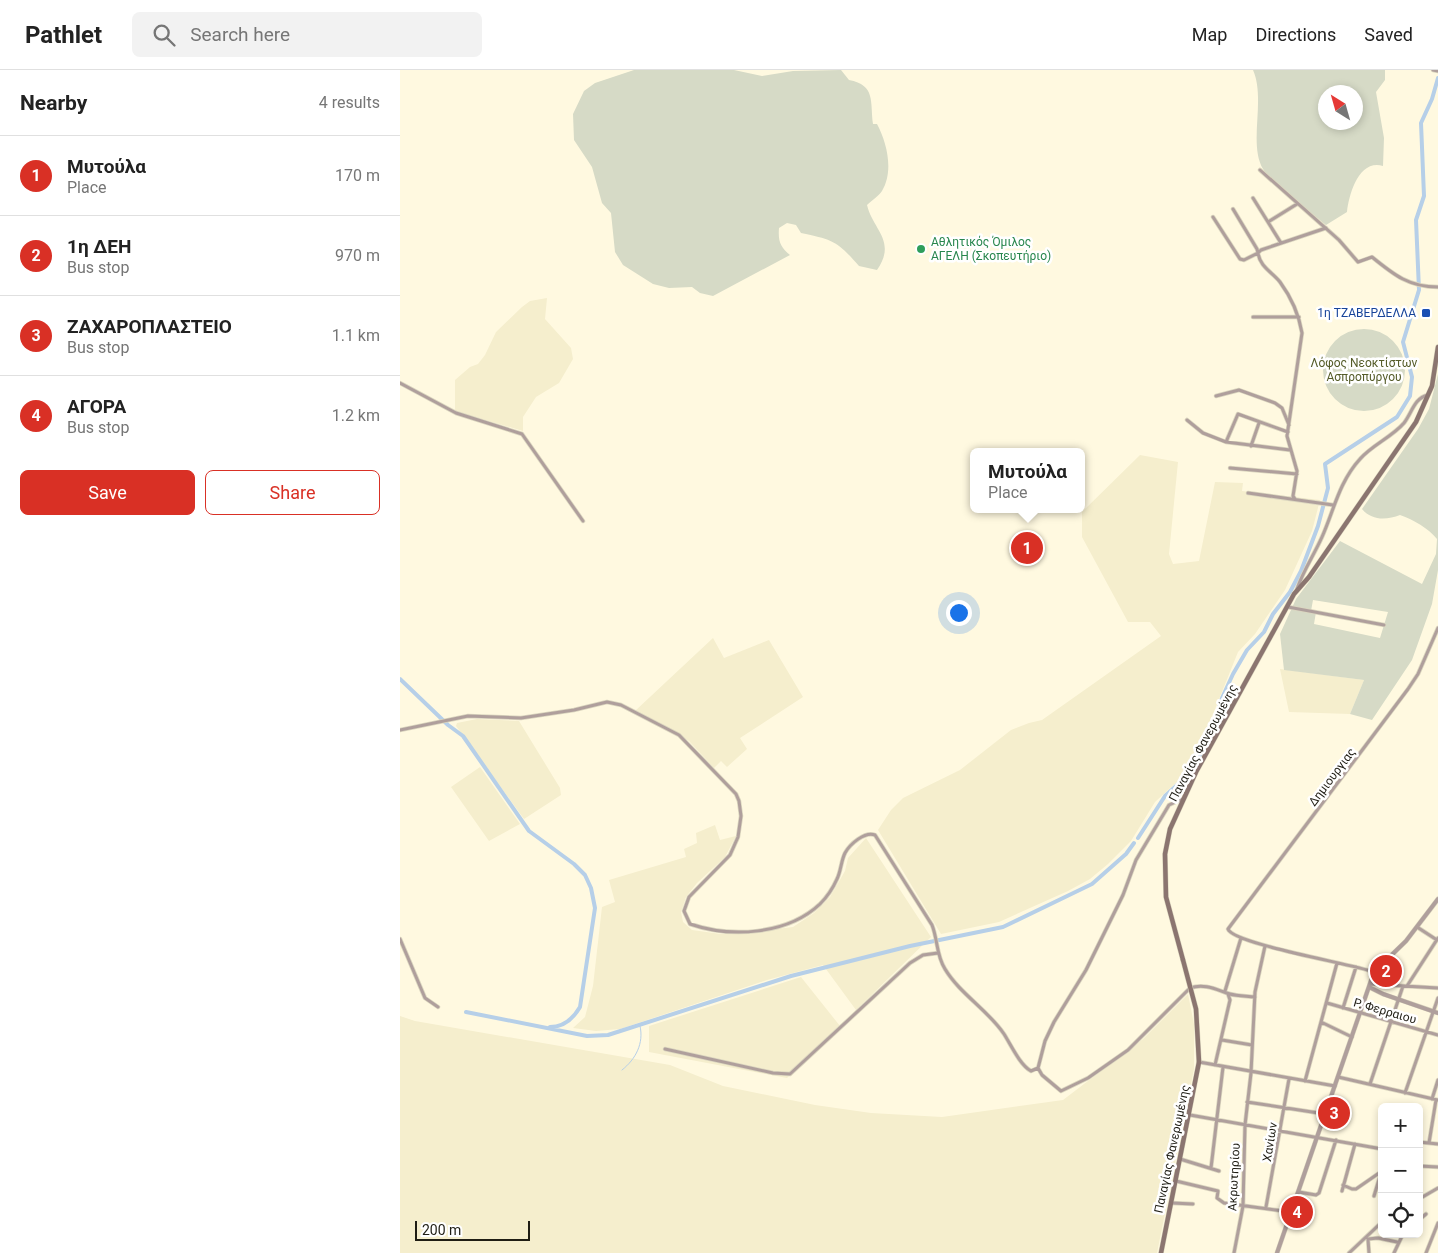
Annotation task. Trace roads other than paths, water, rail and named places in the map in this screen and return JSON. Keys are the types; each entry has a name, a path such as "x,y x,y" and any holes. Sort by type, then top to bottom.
{"main road":[{"name":"Παναγίας Φανερωμένης","path":"1161,1253 1190,1115 1199,1062 1196,1009 1166,897 1164,864 1167,842 1182,799 1296,592 1309,578 1416,422 1428,395 1436,367 1438,348"}],"street":[{"path":"1433,70 1438,71"},
{"path":"1260,170 1339,240 1354,260 1358,262 1372,257 1416,286 1438,287"},
{"path":"1254,198 1281,243"},
{"path":"1268,222 1297,204"},
{"path":"1233,209 1264,266 1279,281 1299,317 1302,333 1288,432 1297,474 1293,496 1295,499"},
{"path":"1213,217 1240,259 1248,260 1258,253 1281,243 1326,228"},
{"path":"1253,317 1299,317"},
{"path":"400,383 456,413 522,434 583,521"},
{"path":"1216,396 1239,390 1244,391 1279,405 1289,425"},
{"path":"1296,592 1306,565 1321,539 1332,505 1343,481 1361,458 1405,422 1416,402 1428,395"},
{"path":"1284,414 1292,412"},
{"path":"1226,442 1238,414 1288,432"},
{"path":"1187,420 1203,433 1226,442 1291,450"},
{"path":"1251,446 1259,423"},
{"path":"1230,468 1297,474"},
{"path":"1248,493 1332,505"},
{"path":"1288,607 1384,626"},
{"name":"Δημιουργιας","path":"1241,938 1231,934 1228,929 1408,689 1418,674 1438,628"},
{"path":"400,730 440,720 468,716 520,718 574,710 607,702 631,710 684,739 736,794 739,801 741,816 738,837 730,855 695,888 687,901 684,912 690,924 712,930 772,929 795,922 826,897 837,880 846,851 865,835 872,834 878,838 932,925 937,938 938,953 951,978 1003,1032 1025,1066 1031,1071 1038,1068"},
{"path":"1038,1068 1045,1041 1054,1022 1086,970 1123,895 1136,860 1169,806 1182,799"},
{"path":"1277,1253 1374,972 1406,941 1438,898"},
{"path":"1370,1084 1405,986 1438,939 1417,927"},
{"path":"1215,1065 1230,1000 1226,992 1241,938 1265,946 1374,972"},
{"path":"400,939 425,998 438,1007"},
{"name":"Ακρωτηρίου","path":"1234,1253 1243,1206 1244,1125 1252,1073 1255,996 1265,946"},
{"path":"665,1049 773,1073 790,1074 910,962 923,955 938,953"},
{"path":"1305,1081 1338,963"},
{"path":"1343,1008 1356,968"},
{"path":"1038,1068 1055,1088 1061,1091 1088,1078 1128,1050 1190,988 1198,985 1226,992 1255,996"},
{"path":"1369,985 1438,988"},
{"path":"1369,985 1399,1000 1436,1012"},
{"path":"1405,1092 1436,1012 1438,998"},
{"name":"Ρ. Φερραιου","path":"1327,1003 1438,1035"},
{"path":"1320,1022 1352,1037"},
{"path":"1222,1040 1252,1045"},
{"path":"1199,1062 1252,1073 1335,1086"},
{"path":"1211,1168 1215,1119 1223,1067"},
{"path":"1338,1078 1435,1100"},
{"name":"Χανίων","path":"1266,1207 1289,1079"},
{"path":"1429,1143 1438,1080"},
{"path":"1247,1102 1325,1114"},
{"path":"1190,1115 1318,1136 1378,1148"},
{"path":"1299,1192 1316,1195 1319,1193 1336,1140"},
{"path":"1423,1142 1438,1144"},
{"path":"1342,1191 1355,1144"},
{"path":"1180,1160 1219,1170"},
{"path":"1423,1166 1438,1167"},
{"path":"1344,1184 1352,1190 1356,1189 1378,1175"},
{"path":"1176,1181 1218,1191 1218,1200 1243,1206 1266,1207 1292,1212"},
{"path":"1374,1196 1378,1184"},
{"path":"1423,1197 1438,1188"},
{"path":"1172,1203 1193,1204"},
{"path":"1426,1253 1438,1223"},
{"path":"1351,1253 1378,1227"},
{"path":"1368,1238 1398,1242"},
{"path":"1368,1238 1369,1253"},
{"path":"1394,1253 1400,1238"}],"waterway":[{"path":"1138,838 1165,796 1187,776 1197,761 1209,738 1222,698 1233,674 1247,650 1264,632 1273,614 1290,592 1301,571 1318,526 1328,488 1325,464 1397,417 1410,396 1412,377 1403,342 1419,290 1416,220 1424,196 1421,123 1432,99 1438,78"},
{"path":"400,679 448,725 463,736 529,831 574,864 585,875 591,888 595,908 580,1007 568,1022 560,1026 550,1027"},
{"path":"466,1012 587,1036 608,1035 791,976 910,946 1003,927 1092,884 1126,854 1134,843"},
{"path":"622,1070 638,1050 641,1038 640,1026"}],"place":[{"name":"Αθλητικός Όμιλος ΑΓΕΛΗ (Σκοπευτήριο)","path":"921,249"},
{"name":"1η ΤΖΑΒΕΡΔΕΛΛΑ","path":"1426,313"},
{"name":"Μυτούλα","path":"1027,548"},
{"name":"1η ΔΕΗ","path":"1386,971"},
{"name":"ΖΑΧΑΡΟΠΛΑΣΤΕΙΟ","path":"1334,1113"},
{"name":"ΑΓΟΡΑ","path":"1297,1212"}],"park label":[{"name":"Λόφος Νεοκτίστων Ασπροπύργου","path":"1364,370"}]}
